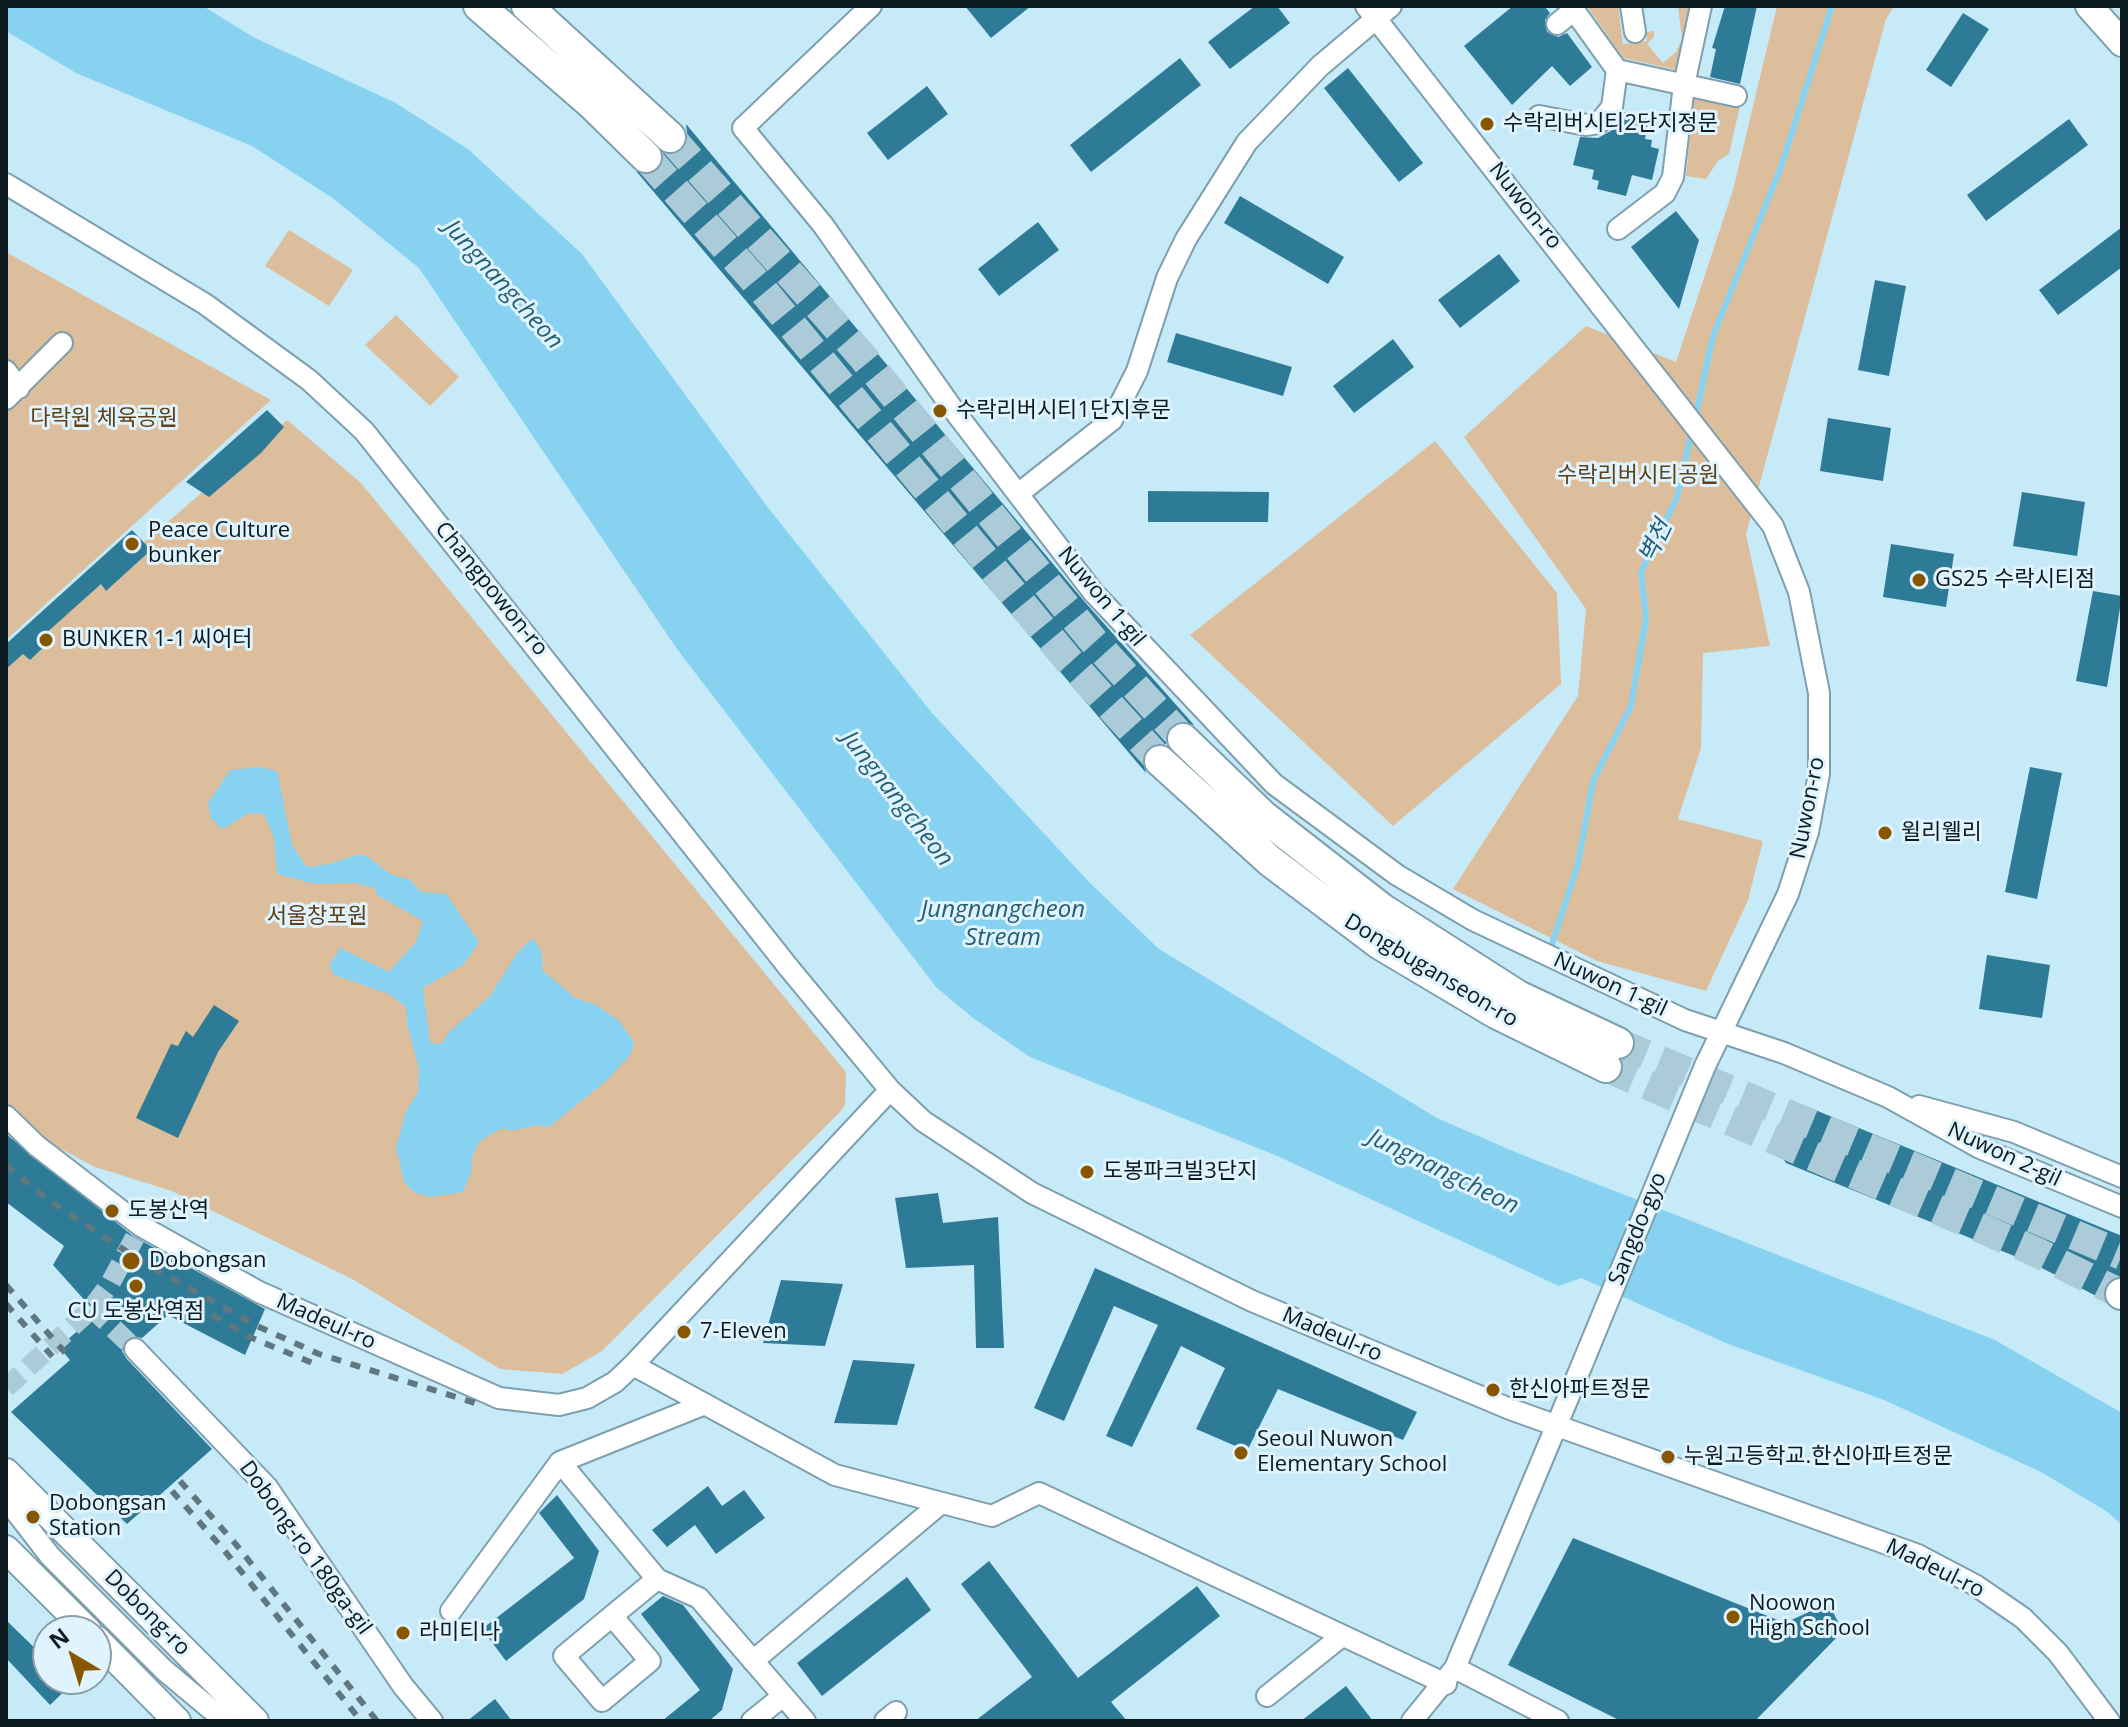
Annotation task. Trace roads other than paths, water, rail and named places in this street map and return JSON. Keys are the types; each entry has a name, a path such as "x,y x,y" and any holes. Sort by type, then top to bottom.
{"highway":[{"path":"479,6 593,105 646,157"},
{"path":"527,6 670,137"},
{"name":"Dongbuganseon-ro","path":"1160,761 1270,861 1380,944 1496,1013 1612,1055 1382,909 1263,816 1183,739"}],"main road":[{"path":"2089,6 2122,43"},
{"name":"Dobong-ro","path":"6,1472 255,1721"},
{"path":"6,1549 72,1615"},
{"path":"112,1655 177,1721"}],"street":[{"name":"Nuwon 1-gil","path":"871,6 743,128 823,225 1093,592 1209,719 1274,784 1341,836 1473,920 1685,1020 1720,1032"},
{"path":"1631,6 1635,32"},
{"path":"1618,229 1665,193 1673,177 1684,85 1701,6"},
{"path":"1557,24 1572,8 1617,70 1736,96"},
{"path":"1018,494 1112,420 1137,371 1167,278 1186,239 1247,142 1377,10"},
{"name":"Nuwon-ro","path":"1377,10 1773,526 1799,592 1815,658 1821,731 1819,774 1808,832 1788,894 1720,1032"},
{"path":"1539,116 1586,125 1599,123 1612,107 1617,70"},
{"name":"Changpowon-ro","path":"6,184 205,304 309,380 364,431 890,1090"},
{"path":"6,371 12,393 62,343"},
{"name":"Sangdo-gyo","path":"1413,1721 1450,1676 1720,1032"},
{"name":"Nuwon 2-gil","path":"1720,1032 1784,1053 1888,1097 1980,1148 2122,1207"},
{"name":"Madeul-ro","path":"6,1116 37,1146 141,1226 259,1292 499,1398 559,1405 587,1398 615,1382 633,1365 890,1090 923,1121 1032,1193 1252,1301 1557,1426 1918,1555 1975,1585 2010,1608 2040,1635 2109,1721"},
{"name":"Nuwon 2-gil","path":"1888,1097 2014,1132 2122,1177"},
{"name":"Dobong-ro 180ga-gil","path":"135,1349 267,1487 403,1686 432,1721"},
{"path":"633,1365 835,1475 992,1516 1039,1493 1342,1636 1558,1721"},
{"path":"451,1611 560,1462 705,1404"},
{"path":"560,1462 657,1579 699,1598 805,1721"},
{"path":"6,1499 50,1556 164,1670 225,1721"},
{"path":"753,1661 941,1503"},
{"path":"6,1517 59,1578 202,1721"},
{"path":"612,1616 657,1579"},
{"path":"1267,1696 1342,1636"},
{"path":"752,1721 783,1696"}],"water":[{"name":"Jungnangcheon Stream","path":"6,6 203,6 253,37 394,102 468,149 582,254 769,509 932,713 1091,884 1159,949 1437,1118 1515,1152 1995,1340 2122,1413 2122,1525 2106,1511 2041,1472 1884,1400 1728,1344 1581,1278 1559,1286 1275,1155 1030,1057 973,1018 936,987 677,649 419,268 334,199 252,146 76,73 6,31"},
{"path":"259,767 277,771 292,845 307,867 360,854 368,857 390,874 410,880 421,892 446,894 479,942 464,964 423,988 430,1043 442,1044 448,1033 490,996 518,952 532,938 541,950 543,971 575,998 596,1005 619,1021 634,1042 631,1054 605,1082 549,1127 538,1125 516,1130 500,1129 480,1141 472,1156 471,1173 463,1192 431,1197 415,1193 404,1182 396,1147 406,1112 418,1092 419,1069 407,1024 406,1007 389,994 334,975 329,965 340,948 389,972 416,942 423,921 377,895 375,888 354,883 315,884 277,874 274,838 264,814 249,813 223,829 211,819 208,803 230,770"}],"waterway":[{"name":"벽천","path":"1695,419 1713,336 1781,167 1832,6"},
{"name":"벽천","path":"1552,944 1578,864 1593,781 1631,706 1646,618 1641,572 1677,497 1692,430"}],"tunnel":[{"path":"670,137 863,357 1091,638 1183,739"},
{"path":"646,157 751,276 1069,661 1160,761"},
{"path":"1618,1043 2122,1255"},
{"path":"1606,1067 2036,1252 2121,1294"},
{"path":"6,1388 92,1308 110,1284 141,1226"},
{"path":"92,1308 135,1349"}],"railway":[{"path":"6,1165 47,1199 144,1263 257,1326 319,1354 478,1404"},
{"path":"6,1285 68,1356"},
{"path":"6,1304 59,1364"},
{"path":"195,1305 252,1338 320,1366"},
{"path":"180,1481 234,1542 377,1721"},
{"path":"172,1491 224,1550 361,1721"}],"place":[{"name":"수락리버시티2단지정문","path":"1487,124"},
{"name":"수락리버시티1단지후문","path":"940,411"},
{"name":"Peace Culture bunker","path":"132,544"},
{"name":"GS25 수락시티점","path":"1919,580"},
{"name":"BUNKER 1-1 씨어터","path":"46,640"},
{"name":"윌리웰리","path":"1885,833"},
{"name":"도봉파크빌3단지","path":"1087,1172"},
{"name":"도봉산역","path":"112,1211"},
{"name":"Dobongsan","path":"131,1261"},
{"name":"CU 도봉산역점","path":"136,1286"},
{"name":"7-Eleven","path":"684,1332"},
{"name":"한신아파트정문","path":"1493,1390"},
{"name":"Seoul Nuwon Elementary School","path":"1241,1453"},
{"name":"누원고등학교.한신아파트정문","path":"1668,1457"},
{"name":"Dobongsan Station","path":"33,1517"},
{"name":"Noowon High School","path":"1733,1617"},
{"name":"라미티나","path":"403,1633"}],"water label":[{"name":"Jungnangcheon","path":"503,285"},
{"name":"Jungnangcheon","path":"897,799"},
{"name":"Jungnangcheon","path":"1443,1172"}],"park label":[{"name":"다락원 체육공원","path":"104,419"},
{"name":"수락리버시티공원","path":"1638,476"},
{"name":"서울창포원","path":"317,917"}]}
